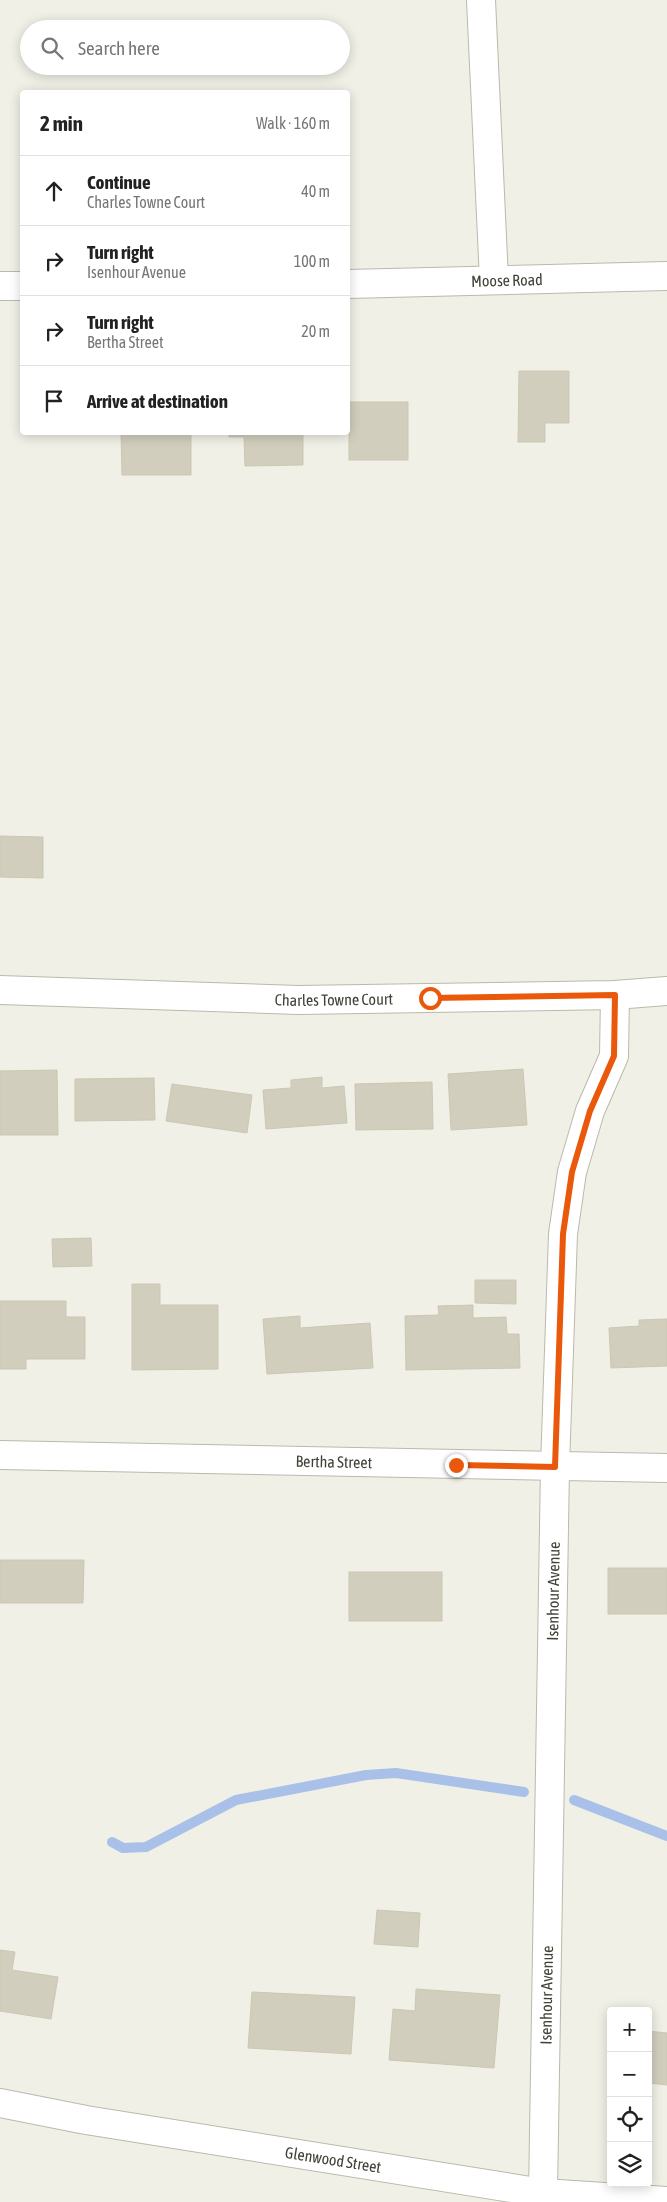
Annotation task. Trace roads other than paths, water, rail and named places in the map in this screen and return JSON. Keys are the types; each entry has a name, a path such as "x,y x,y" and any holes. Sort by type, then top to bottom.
{"street":[{"path":"481,0 494,280"},
{"name":"Moose Road","path":"350,284 667,276"},
{"path":"0,286 20,286"},
{"name":"Charles Towne Court","path":"0,990 298,1000 615,995 667,991"},
{"name":"Isenhour Avenue","path":"543,2193 555,1467 563,1234 572,1172 590,1111 614,1056 615,995"},
{"name":"Bertha Street","path":"0,1455 667,1468"},
{"name":"Glenwood Street","path":"0,2103 86,2120 543,2193 667,2201"}],"waterway":[{"path":"112,1842 123,1848 146,1847 236,1800 366,1775 396,1773 524,1792"},
{"path":"574,1800 667,1836"}]}
